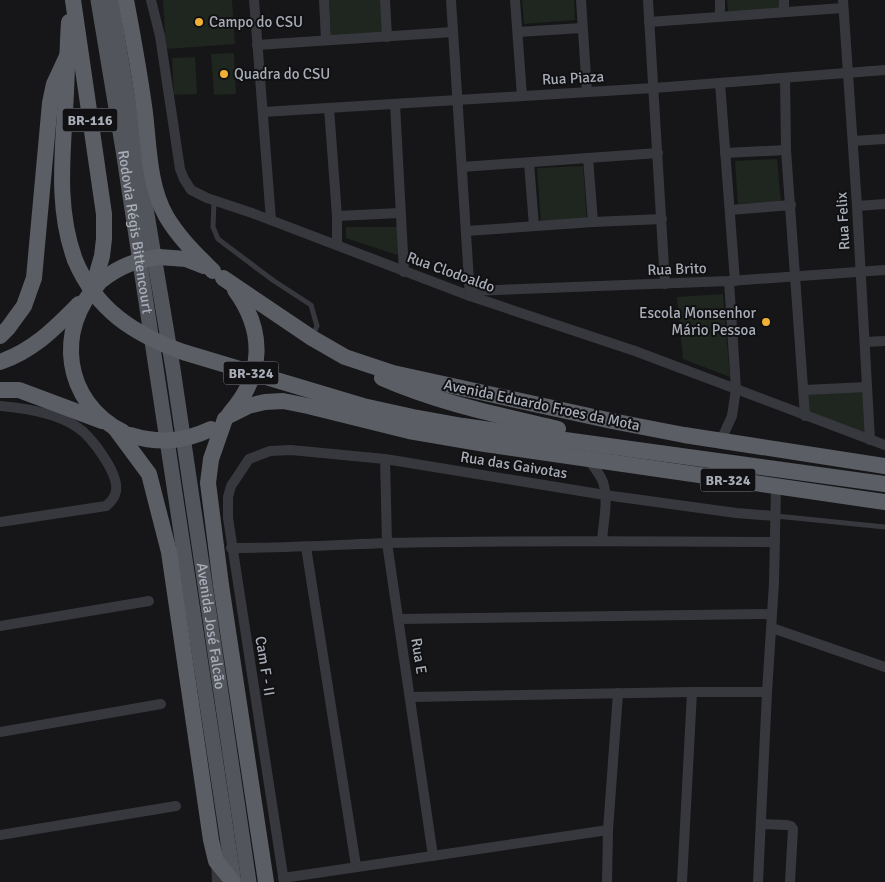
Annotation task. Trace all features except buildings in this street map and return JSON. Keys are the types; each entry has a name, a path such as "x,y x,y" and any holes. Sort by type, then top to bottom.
{"highway":[{"name":"BR-116","path":"65,106 72,0"},
{"name":"BR-116","path":"72,0 104,214 104,239 93,289"},
{"path":"126,0 157,195 166,215 182,240 218,274"},
{"path":"0,336 24,306 34,278 50,103 54,84 67,56"},
{"name":"BR-324","path":"65,106 61,186 64,222 69,245 78,267 92,290 108,310 129,327 158,343 183,352 380,410 463,426 645,450"},
{"name":"Avenida Eduardo Froes da Mota","path":"0,362 25,352 38,343 93,289 127,264 141,259 158,257 178,258 200,264 218,274 312,338 345,357 393,373 612,421 885,466"},
{"name":"Avenida Eduardo Froes da Mota","path":"218,274 236,290 245,304 253,323 256,346 254,371 248,388 240,403 227,417"},
{"name":"Avenida Eduardo Froes da Mota","path":"93,289 78,313 73,329 70,346 72,364 76,381 84,396 94,410 111,425"},
{"name":"BR-324","path":"345,357 381,378 407,389 442,400 645,450"},
{"name":"Avenida Eduardo Froes da Mota","path":"0,390 20,390 146,440 163,442 188,438 211,429 227,417 248,406 265,402 283,401 409,431 485,444 885,502"},
{"path":"227,417 211,459 208,483 221,585 266,882"},
{"path":"111,425 149,474 169,552 211,840 216,861 234,882"},
{"name":"Avenida Eduardo Froes da Mota","path":"645,450 885,484"}],"main road":[{"name":"Rodovia Régis Bittencourt","path":"98,0 157,375"},
{"name":"Rodovia Régis Bittencourt","path":"111,0 172,369"},
{"name":"Avenida José Falcão","path":"172,369 249,882"},
{"name":"Avenida José Falcão","path":"157,375 234,882"}],"street":[{"name":"Rua Clodoaldo","path":"151,0 160,36 180,169 191,190 214,201 337,244 404,272 600,339 885,445"},
{"path":"254,0 271,220"},
{"path":"324,0 326,40"},
{"path":"385,0 387,36"},
{"path":"451,0 470,293"},
{"path":"516,0 522,96"},
{"path":"581,0 587,92"},
{"path":"648,0 665,284"},
{"path":"720,0 720,17"},
{"path":"784,0 784,12"},
{"path":"649,22 784,12 843,4"},
{"name":"Rua Felix","path":"843,4 853,141 870,440"},
{"path":"518,32 582,28"},
{"path":"257,45 453,32"},
{"name":"Rua Piaza","path":"263,112 654,88 885,70"},
{"path":"785,78 786,150 797,276 806,416"},
{"path":"720,83 730,210 736,389 732,416 721,440"},
{"path":"395,104 404,272"},
{"path":"329,108 337,216 337,244"},
{"path":"853,141 885,138"},
{"path":"725,153 786,150"},
{"path":"462,168 658,153"},
{"path":"588,158 593,222"},
{"path":"530,163 534,226"},
{"path":"857,206 885,204"},
{"path":"730,210 791,206"},
{"path":"337,216 400,213"},
{"path":"467,232 593,222 662,219"},
{"name":"Rua Brito","path":"470,293 732,281 885,270"},
{"path":"865,342 885,341"},
{"path":"804,390 867,387"},
{"path":"0,406 27,408 77,427 90,438 104,458 116,486 114,498 106,506 0,522"},
{"name":"Rua das Gaivotas","path":"249,459 270,451 291,450 385,459 606,495 736,513 775,516"},
{"name":"Cam F - II","path":"249,459 231,486 228,497 228,518 231,548 284,880"},
{"name":"Rua E","path":"385,459 386,543 433,856"},
{"path":"588,459 602,480 606,495 602,541"},
{"path":"758,882 766,692 772,628 776,487"},
{"path":"231,548 386,543 774,542"},
{"path":"306,547 356,866"},
{"path":"0,626 149,601"},
{"path":"398,619 772,614"},
{"path":"772,628 885,668"},
{"path":"682,882 692,692"},
{"path":"410,697 766,692"},
{"path":"607,882 608,830 618,693"},
{"path":"0,732 161,704"},
{"path":"0,835 176,806"},
{"path":"761,824 791,826 793,834 790,882"},
{"path":"284,880 356,866 608,830"},
{"path":"216,861 217,882"}],"lane":[{"path":"214,201 213,228 218,239 274,281 311,305 317,326 312,338"},
{"path":"775,516 885,527"}],"shaded area":[{"name":"Campo do CSU","path":"163,0 232,0 235,44 166,49"},
{"path":"329,0 380,0 383,34 331,37"},
{"path":"522,0 574,0 575,20 524,24"},
{"path":"727,0 779,0 779,8 728,12"},
{"name":"Quadra do CSU","path":"234,53 236,94 214,95 211,54"},
{"name":"Quadra do CSU","path":"195,57 197,94 174,95 172,58"},
{"path":"777,159 781,202 738,204 735,161"},
{"path":"583,166 587,220 541,224 537,168"},
{"path":"346,227 397,227 400,256 346,238"},
{"path":"723,294 730,377 683,359 677,297"},
{"path":"863,392 867,433 809,412 808,393"}],"place":[{"name":"Campo do CSU","path":"199,22"},
{"name":"Quadra do CSU","path":"224,74"},
{"name":"Escola Monsenhor Mário Pessoa","path":"766,322"}]}
